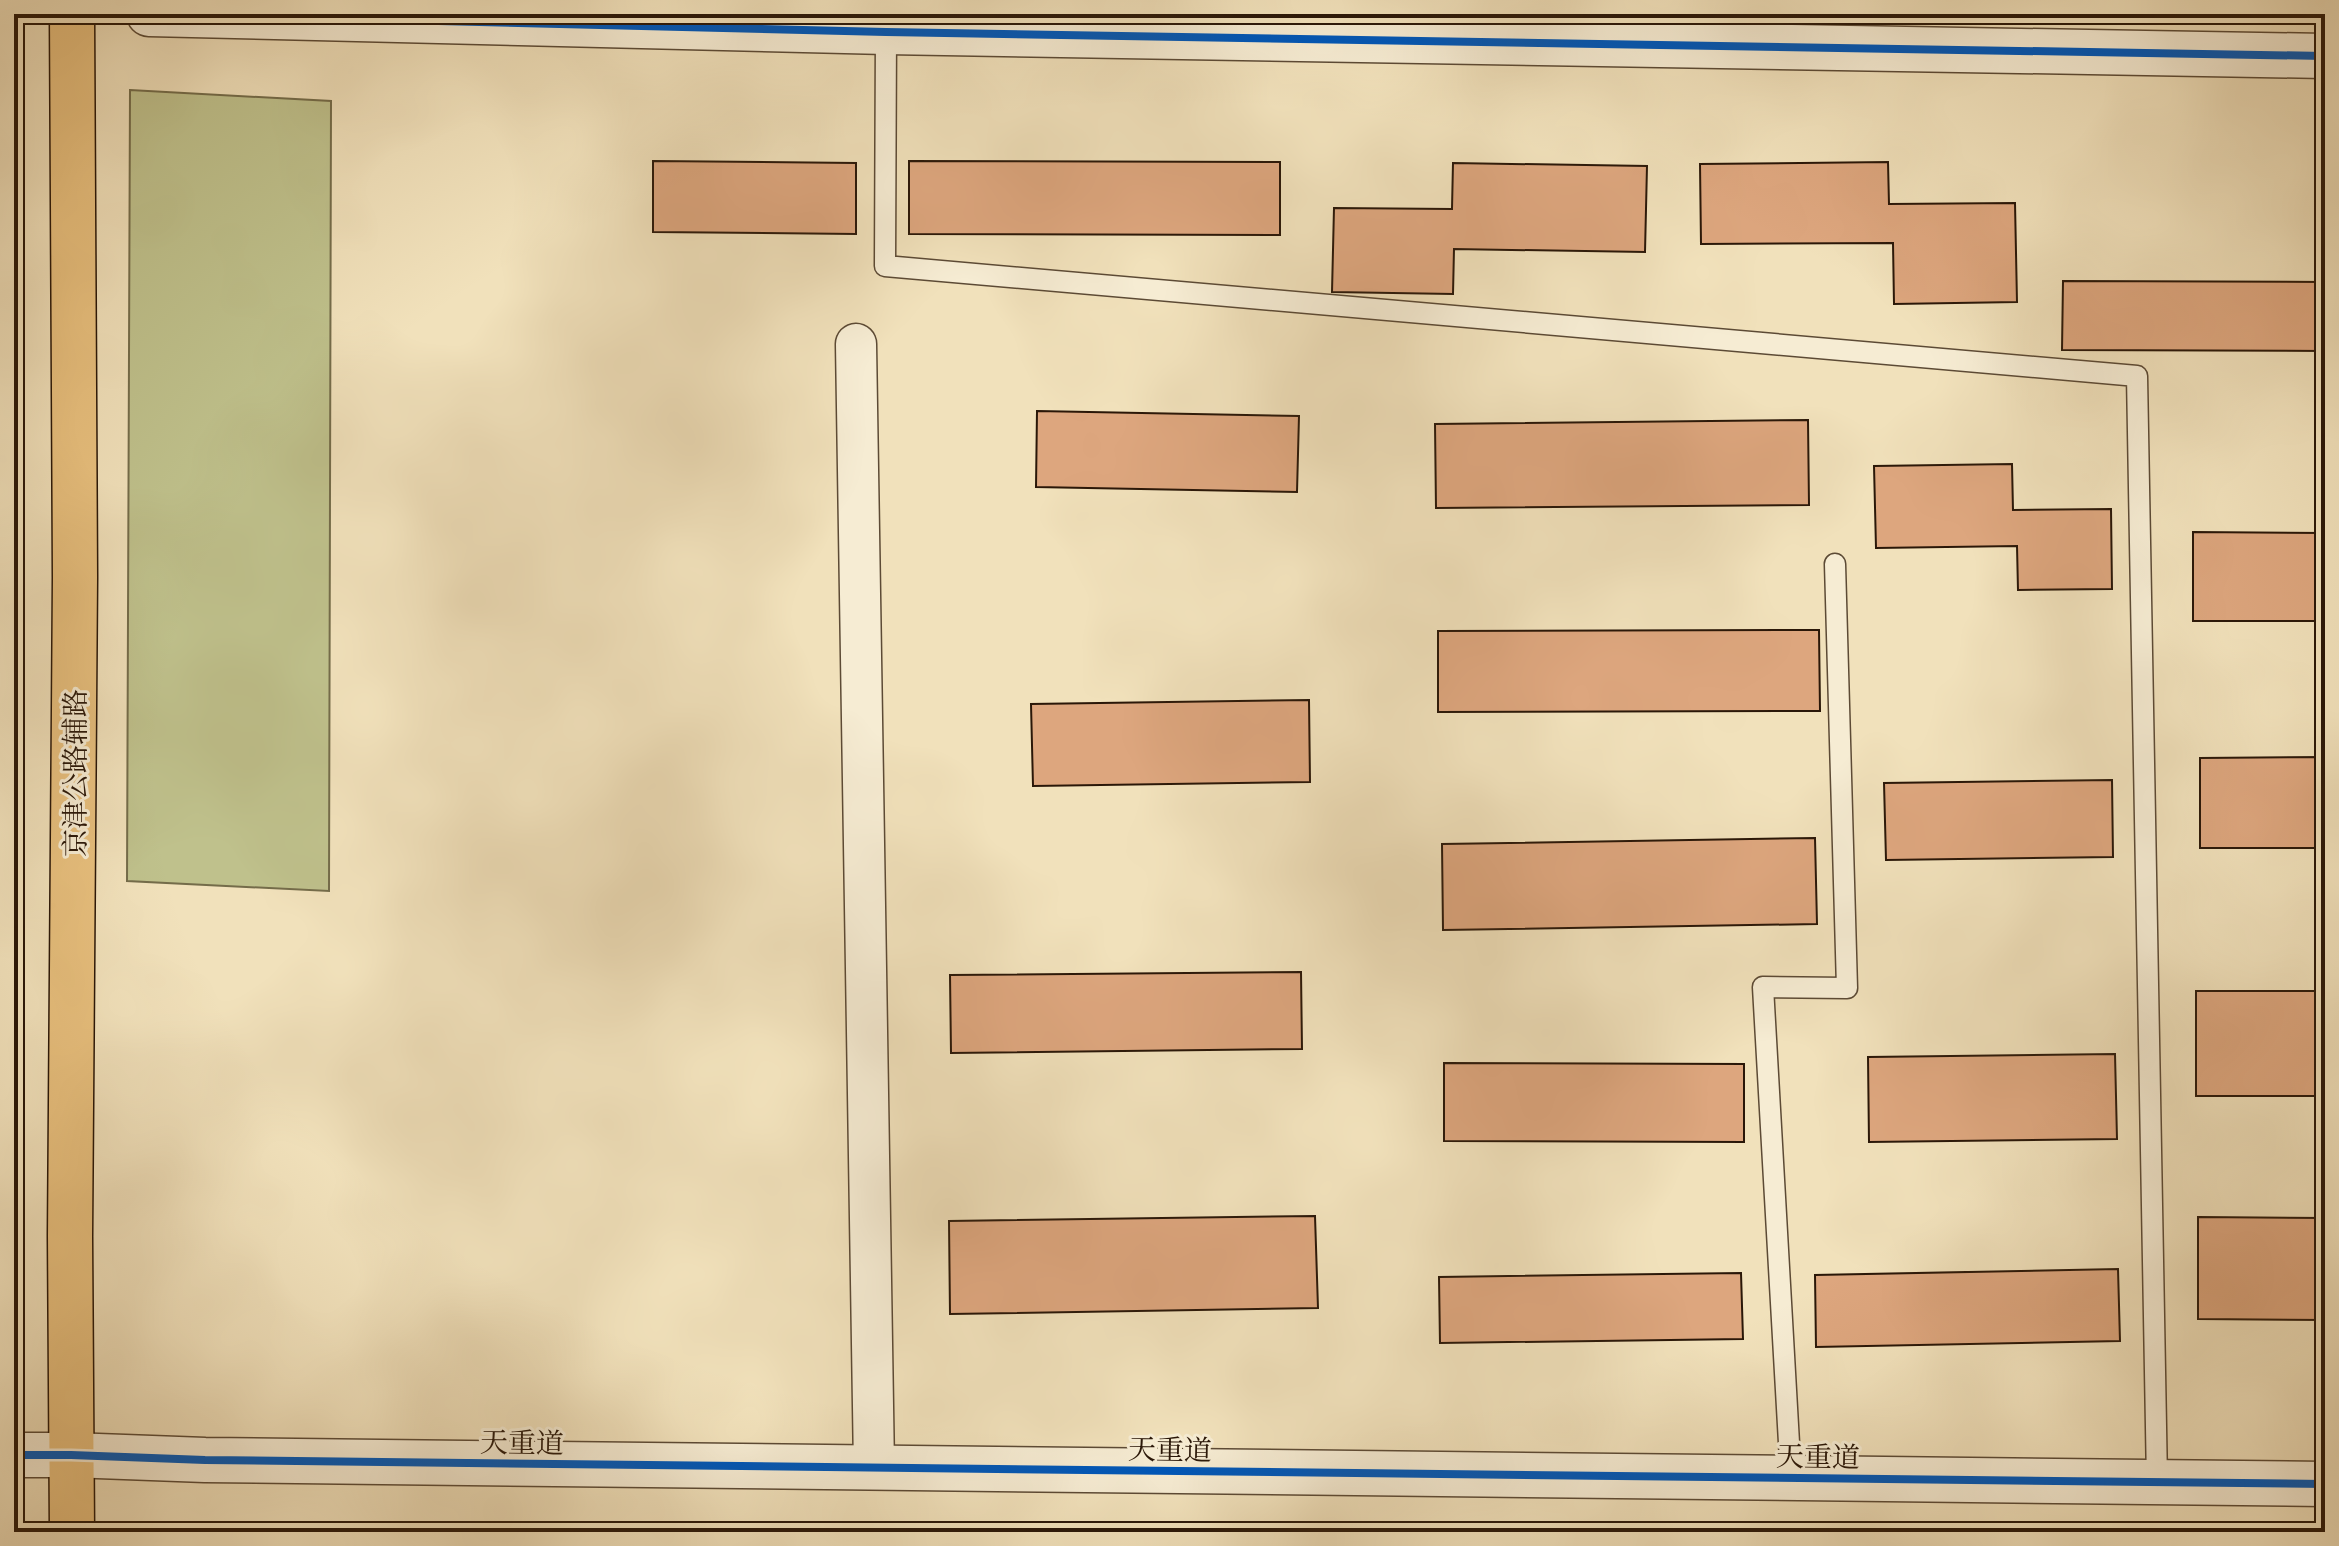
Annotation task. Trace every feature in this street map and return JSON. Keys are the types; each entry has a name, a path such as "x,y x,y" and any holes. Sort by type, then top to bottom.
{"main road":[{"name":"京津公路辅路","path":"72,14 75,593 70,1236 72,1532"}],"street":[{"path":"149,14 886,23 2325,56"},
{"path":"856,344 874,1468"},
{"name":"天重道","path":"14,1455 205,1460 2325,1484"}],"lane":[{"path":"886,23 885,266 2137,376 2157,1482"},
{"path":"1791,1478 1763,987 1847,988 1835,564"}],"green space":[{"path":"130,90 331,101 329,891 127,881"}],"building":[{"path":"653,161 856,163 856,234 653,232"},
{"path":"909,161 1280,162 1280,235 909,234"},
{"path":"1888,162 1889,204 2015,203 2017,302 1894,304 1893,243 1701,244 1700,164"},
{"path":"1453,163 1647,166 1645,252 1454,249 1453,294 1332,292 1334,208 1452,209"},
{"path":"2063,281 2325,282 2325,351 2062,350"},
{"path":"1037,411 1299,416 1297,492 1036,487"},
{"path":"1808,420 1809,505 1436,508 1435,424"},
{"path":"2012,464 2013,510 2111,509 2112,589 2018,590 2017,546 1876,548 1874,466"},
{"path":"2193,532 2325,533 2325,621 2193,621"},
{"path":"1819,630 1820,711 1438,712 1438,631"},
{"path":"1309,700 1310,782 1033,786 1031,704"},
{"path":"2325,757 2325,848 2200,848 2200,758"},
{"path":"2112,780 2113,857 1886,860 1884,783"},
{"path":"1815,838 1817,924 1443,930 1442,844"},
{"path":"1301,972 1302,1049 951,1053 950,975"},
{"path":"2196,991 2325,991 2325,1096 2196,1096"},
{"path":"2115,1054 2117,1139 1869,1142 1868,1057"},
{"path":"1444,1063 1744,1064 1744,1142 1444,1141"},
{"path":"1315,1216 1318,1308 950,1314 949,1221"},
{"path":"2198,1217 2325,1218 2325,1320 2198,1319"},
{"path":"2118,1269 2120,1341 1816,1347 1815,1275"},
{"path":"1741,1273 1743,1339 1440,1343 1439,1277"}],"cycle path":[{"path":"149,14 886,32 2325,56"},
{"path":"14,1455 205,1460 2325,1484"}]}
